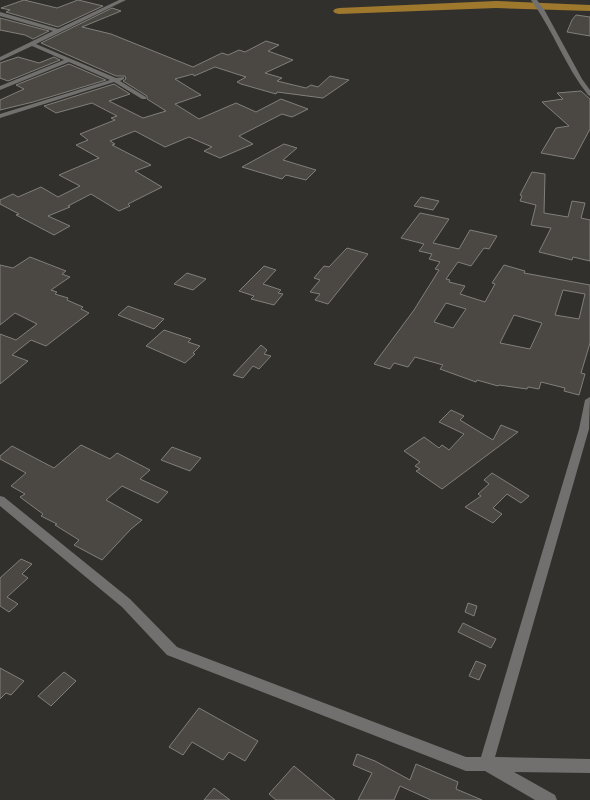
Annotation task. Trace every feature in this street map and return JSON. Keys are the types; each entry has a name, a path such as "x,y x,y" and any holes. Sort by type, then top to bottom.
{"street":[{"path":"0,59 123,0"},
{"path":"536,3 579,80 590,94"},
{"path":"0,14 58,31"},
{"path":"32,44 115,80 144,98"},
{"path":"0,88 70,60"},
{"path":"0,116 122,78"},
{"path":"486,764 584,429 590,400"},
{"path":"0,500 126,603 172,651 466,764 590,766"},
{"path":"486,764 550,800"}],"building":[{"path":"24,0 57,8 78,0 103,6 58,27 6,12 10,10 1,8"},
{"path":"112,8 121,11 82,27 111,34 193,67 222,53 228,55 239,50 245,52 266,41 279,45 268,51 293,60 265,73 282,78 277,81 306,88 311,85 318,87 330,76 349,80 323,98 277,92 276,94 241,84 237,82 246,77 215,67 194,76 193,74 175,79 201,95 175,104 199,119 236,103 256,112 281,99 308,109 292,117 282,114 239,136 253,144 220,158 204,151 212,147 189,137 165,147 135,131 110,141 115,144 112,145 151,165 135,171 162,187 128,204 130,206 119,211 91,194 68,206 70,207 48,216 70,226 54,235 16,215 19,214 0,204 0,200 13,194 18,197 41,187 58,197 80,186 59,175 99,158 76,145 88,140 80,134 115,120 111,118 117,116 92,103 56,113 44,106 114,84 130,94 109,101 143,118 166,111 147,99 147,96 123,81 126,79 125,76 116,76 41,43"},
{"path":"576,15 590,17 590,36 567,32"},
{"path":"0,18 49,31 33,39 25,35 0,30"},
{"path":"18,57 39,63 54,57 60,60 8,81 0,78 0,63"},
{"path":"69,64 106,80 33,102 0,110 0,100 24,89 16,85"},
{"path":"581,91 590,99 590,129 574,159 541,153 556,128 569,126 542,102 563,99 557,93"},
{"path":"284,144 297,148 283,160 316,170 306,180 286,175 282,179 242,167"},
{"path":"532,172 545,174 544,213 568,217 572,201 585,203 581,218 590,220 590,261 573,257 572,260 539,252 551,228 531,225 536,205 520,201 522,196 520,195"},
{"path":"421,197 439,201 433,210 414,206"},
{"path":"420,213 449,219 433,243 459,249 470,230 497,236 489,249 484,248 471,266 458,262 446,279 450,280 449,282 465,286 460,294 485,302 495,284 492,283 504,265 525,271 524,273 590,285 590,343 581,373 585,374 579,395 564,391 565,388 541,382 539,389 528,387 527,389 498,386 477,380 476,382 440,369 443,365 415,357 408,367 394,363 390,369 374,364 414,310 439,270 435,269 440,262 429,259 432,254 419,251 424,244 401,238","holes":["563,290 585,294 579,319 555,315","446,303 466,309 453,328 434,322","514,315 542,323 530,349 500,343"]},
{"path":"347,248 368,254 328,304 315,300 320,294 310,292 320,280 314,278 324,266 329,267"},
{"path":"30,257 66,271 62,274 70,277 51,290 57,292 55,294 68,298 67,300 83,307 81,309 89,313 46,346 31,340 12,355 28,361 0,384 0,334 16,340 37,324 15,313 0,325 0,265 13,268"},
{"path":"264,266 276,270 263,284 281,290 278,293 283,294 274,305 251,299 254,296 239,291"},
{"path":"187,273 206,279 193,290 174,284"},
{"path":"128,306 164,319 154,329 118,315"},
{"path":"164,330 191,339 188,342 200,346 193,353 195,354 185,363 146,346"},
{"path":"261,345 267,350 264,354 271,356 259,369 253,366 243,378 233,375"},
{"path":"451,410 464,416 460,420 493,440 501,425 518,432 442,489 416,471 420,469 415,466 420,462 404,451 424,437 439,448 442,445 449,450 464,434 439,422"},
{"path":"81,445 110,459 117,453 150,470 140,479 168,492 158,503 122,486 106,500 142,520 131,529 102,560 74,545 79,540 55,525 57,524 41,516 43,514 20,497 25,494 11,486 26,473 0,459 0,456 12,446 54,468"},
{"path":"172,447 201,458 190,471 161,460"},
{"path":"492,473 529,496 521,503 507,494 493,508 502,514 493,523 465,507 481,496 478,494 489,484 484,480"},
{"path":"21,559 32,564 22,574 28,578 7,597 18,604 9,612 0,606 0,578"},
{"path":"468,603 477,606 474,616 465,612"},
{"path":"463,623 496,639 491,648 458,632"},
{"path":"476,661 486,665 479,680 469,676"},
{"path":"0,668 24,681 11,695 6,693 0,699"},
{"path":"64,672 76,681 51,706 38,696"},
{"path":"199,708 258,741 245,761 229,752 223,760 192,742 183,755 169,747"},
{"path":"357,754 375,761 410,780 416,764 458,782 456,789 482,800 431,800 400,786 394,800 358,800 372,773 353,765"},
{"path":"294,766 335,800 276,800 269,794"},
{"path":"214,788 230,800 204,800"}],"waterway":[{"path":"339,11 433,6 496,5 590,8"}]}
